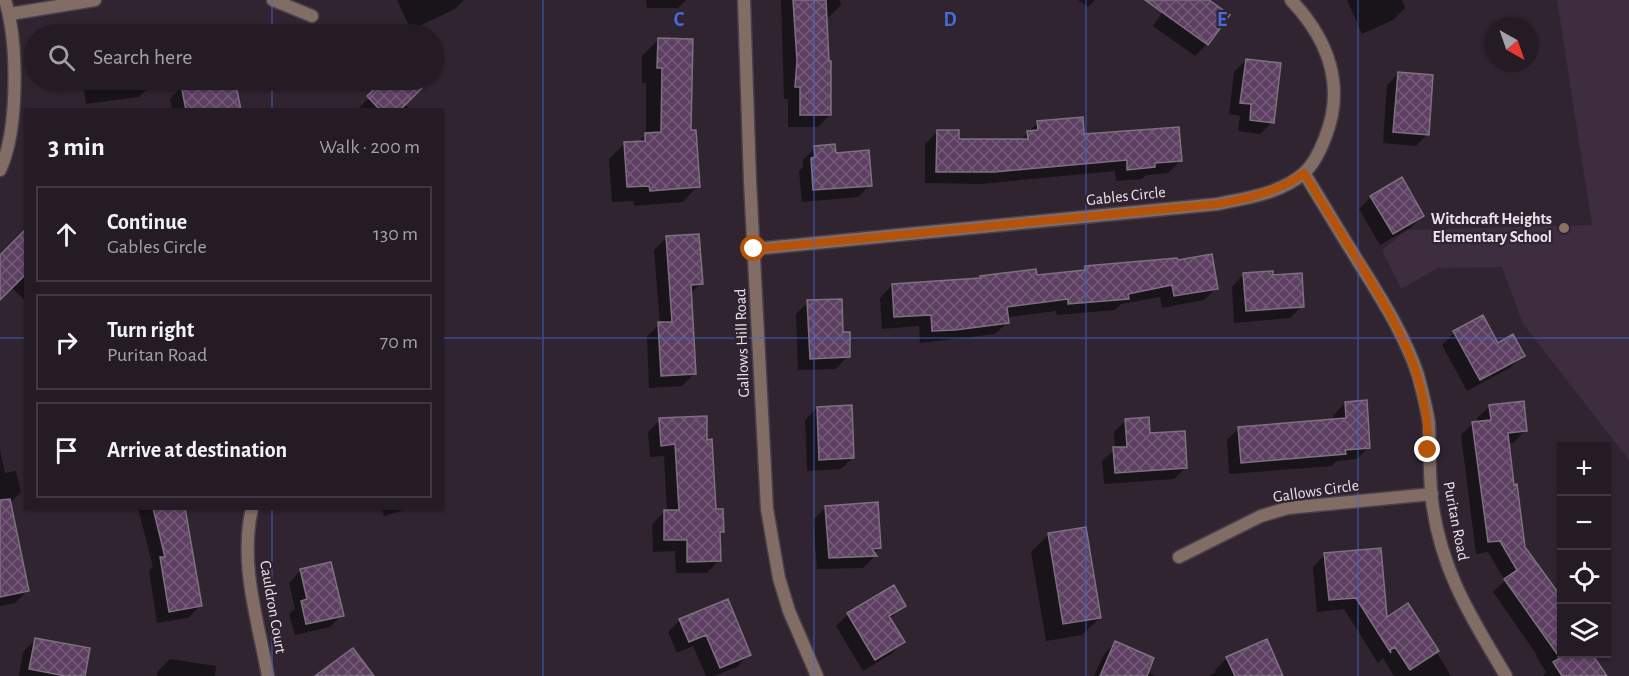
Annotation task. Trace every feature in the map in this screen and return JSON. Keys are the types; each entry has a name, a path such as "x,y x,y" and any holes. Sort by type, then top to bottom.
{"street":[{"path":"0,170 6,157 13,104 13,51 10,14 5,0"},
{"path":"10,14 95,0"},
{"path":"273,0 312,16"},
{"name":"Gallows Hill Road","path":"744,0 767,509 779,578 789,611 817,676"},
{"name":"Gables Circle","path":"754,249 1218,204 1258,196 1286,184 1304,173 1316,157 1328,131 1333,106 1334,80 1323,42 1291,0"},
{"name":"Puritan Road","path":"1304,173 1394,320 1407,346 1422,390 1429,424 1431,494 1439,538 1448,569 1459,596 1506,676"},
{"name":"Gallows Circle","path":"1179,557 1261,516 1288,508 1431,494"},
{"name":"Cauldron Court","path":"252,510 248,527 248,572 268,676"}],"shaded area":[{"name":"Witchcraft Heights Elementary School","path":"1557,0 1629,0 1629,460 1523,324 1502,267 1438,268 1401,289 1382,250 1407,230 1592,225"}],"building":[{"path":"793,0 826,0 829,61 831,61 831,115 800,115 800,87 795,87 797,61"},
{"path":"1145,0 1209,0 1230,15 1208,45"},
{"path":"658,38 693,39 691,130 696,130 700,187 650,191 649,186 627,187 624,142 645,141 645,133 661,132 662,68 657,68"},
{"path":"1246,59 1281,63 1274,123 1250,120 1251,104 1240,103"},
{"path":"1398,72 1433,75 1429,135 1393,132"},
{"path":"182,90 237,90 241,108 186,108"},
{"path":"373,90 420,90 402,108 378,108 367,96"},
{"path":"1083,117 1084,134 1179,127 1182,161 1155,163 1155,167 1127,170 1127,160 994,172 936,172 937,130 959,130 959,139 1028,139 1027,131 1038,130 1037,121"},
{"path":"835,144 836,153 869,150 872,186 813,190 811,158 815,157 814,146"},
{"path":"1402,177 1424,216 1393,234 1370,196"},
{"path":"24,231 24,276 0,300 0,255"},
{"path":"699,234 703,284 691,285 696,374 661,376 658,322 672,322 666,236"},
{"path":"1212,254 1218,289 1174,296 1172,285 1128,294 1129,299 1068,304 1068,299 1007,307 1009,323 955,330 932,331 931,315 894,317 892,284 980,278 980,276 1036,269 1037,275 1085,270 1085,266 1177,258 1178,260"},
{"path":"1273,271 1273,275 1302,273 1304,307 1246,311 1243,273"},
{"path":"842,299 843,332 850,332 850,357 810,359 807,300"},
{"path":"1483,315 1498,343 1513,334 1525,356 1480,380 1453,331"},
{"path":"1367,400 1370,448 1345,450 1346,454 1241,463 1238,427 1346,418 1345,402"},
{"path":"1524,401 1527,431 1508,433 1514,485 1517,484 1525,547 1557,591 1557,654 1504,579 1517,570 1500,541 1488,542 1472,422 1491,420 1489,405"},
{"path":"852,405 854,458 819,460 817,407"},
{"path":"707,416 707,440 712,439 716,509 723,509 724,532 720,532 721,561 687,562 687,540 664,540 664,510 679,510 675,444 661,446 659,418"},
{"path":"1149,417 1150,433 1185,431 1187,468 1115,473 1113,447 1127,447 1125,419"},
{"path":"10,499 29,591 0,597 0,500"},
{"path":"878,502 881,548 872,549 877,556 829,558 825,506"},
{"path":"153,510 185,510 202,606 169,612 160,557 165,557"},
{"path":"1086,527 1101,618 1063,624 1048,533"},
{"path":"1381,548 1387,617 1408,603 1439,651 1410,670 1395,647 1390,650 1391,653 1356,598 1329,600 1324,553"},
{"path":"331,562 344,616 306,624 301,601 307,599 300,569"},
{"path":"894,585 906,606 889,616 905,642 875,660 847,613"},
{"path":"728,599 751,655 720,668 706,635 689,642 679,619"},
{"path":"35,638 90,648 85,676 65,676 29,669"},
{"path":"1267,639 1283,676 1235,676 1226,657"},
{"path":"1115,641 1154,658 1147,676 1100,676"},
{"path":"353,648 374,676 315,676"},
{"path":"1560,658 1595,658 1607,676 1562,676 1553,662"}],"place":[{"name":"Witchcraft Heights Elementary School","path":"1564,228"}],"route":[{"path":"754,249 1218,204 1258,196 1304,173 1394,320 1407,346 1424,398 1429,424 1428,450"}]}
